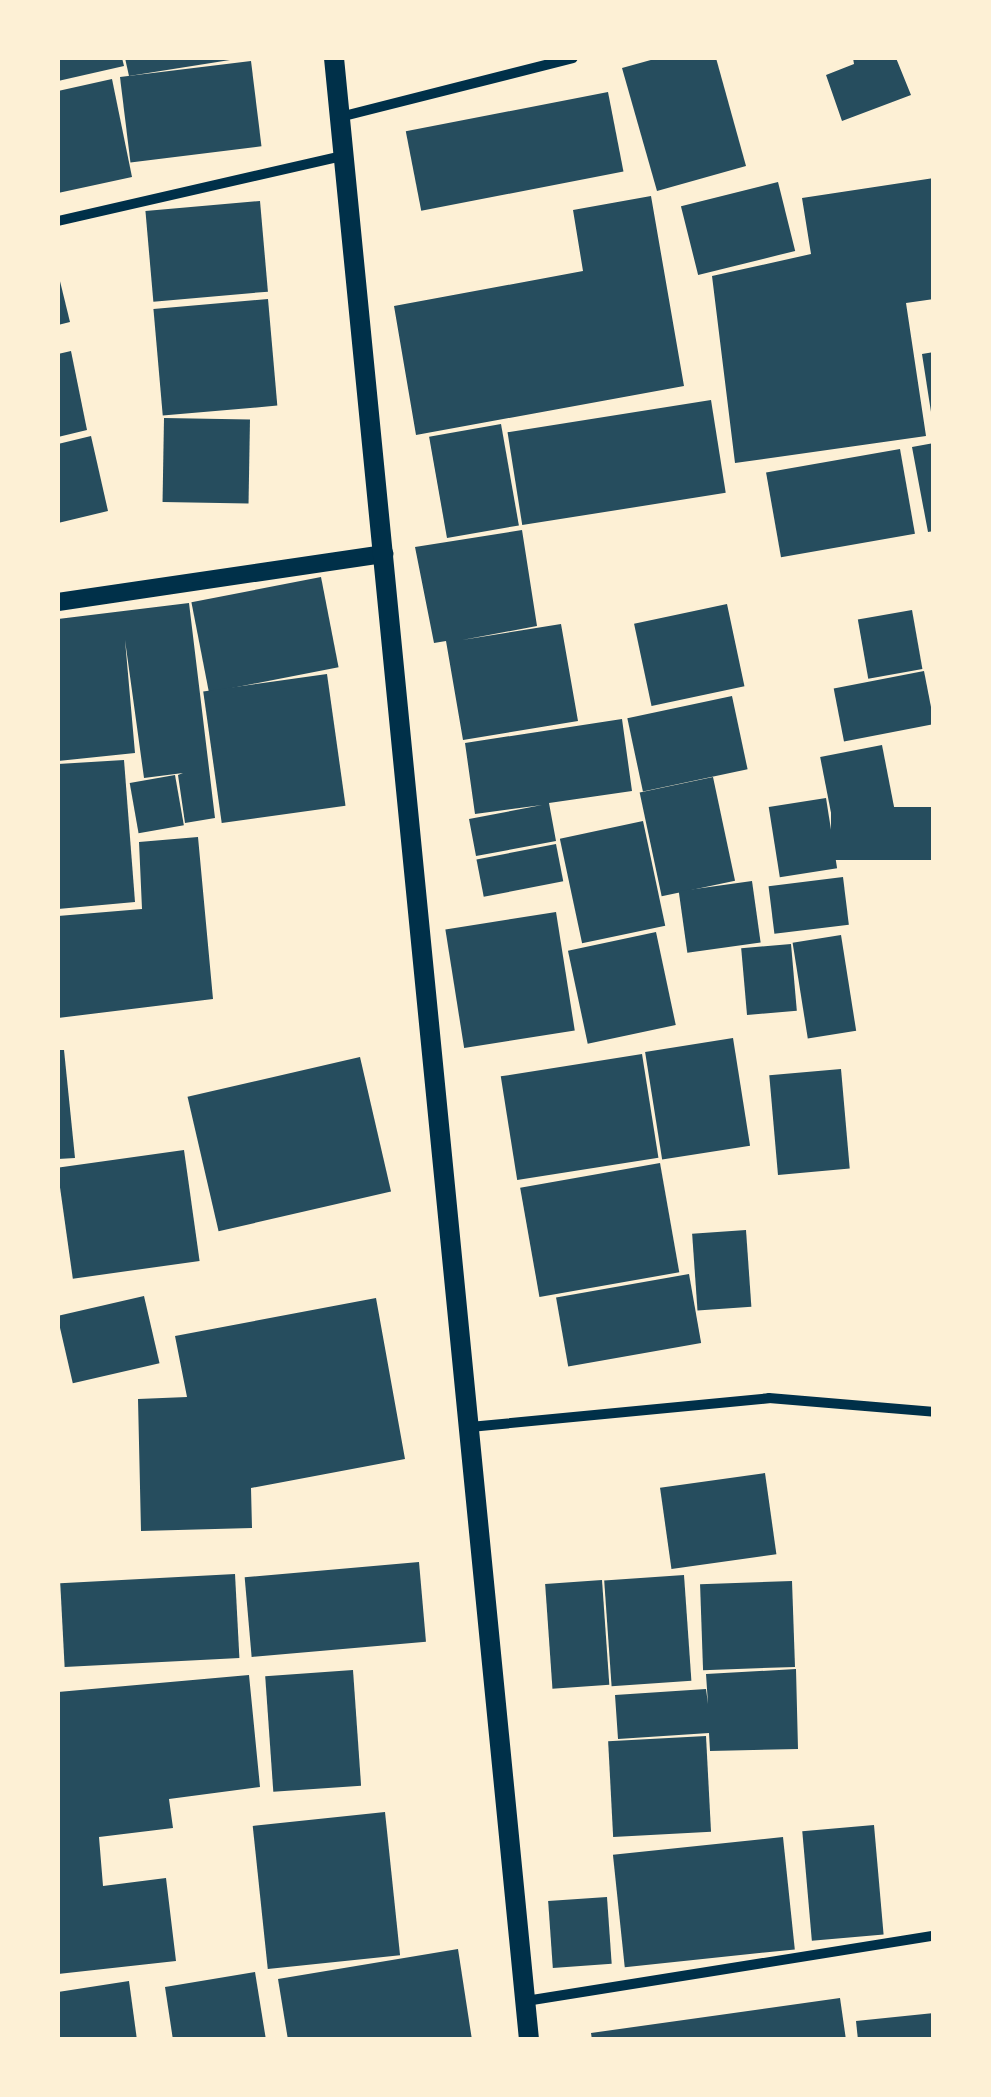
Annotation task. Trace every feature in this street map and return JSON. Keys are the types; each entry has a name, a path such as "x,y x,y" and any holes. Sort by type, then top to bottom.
{"main road":[{"path":"334,58 528,2040"}],"street":[{"path":"340,117 573,58"},
{"path":"58,221 342,156"},
{"path":"58,602 384,554"},
{"path":"470,1427 769,1398 934,1412"},
{"path":"525,2001 934,1936"}],"building":[{"path":"58,58 122,58 124,66 58,81"},
{"path":"125,58 230,58 230,60 129,76"},
{"path":"658,58 716,58 746,166 657,191 622,68"},
{"path":"853,58 896,58 911,95 842,121 826,75 854,64"},
{"path":"251,61 261,146 130,162 120,77"},
{"path":"112,79 132,177 58,193 58,91"},
{"path":"608,92 623,172 421,211 406,131"},
{"path":"934,178 934,299 906,303 926,436 735,463 712,276 811,254 802,198"},
{"path":"778,182 795,251 698,275 681,206"},
{"path":"651,196 684,386 416,435 394,306 583,271 573,210"},
{"path":"260,201 268,292 153,302 145,211"},
{"path":"58,273 70,322 58,325"},
{"path":"268,299 277,406 163,416 153,309"},
{"path":"71,351 87,430 58,437 58,354"},
{"path":"934,352 934,412 931,412 922,354"},
{"path":"711,400 726,493 522,525 508,432"},
{"path":"164,418 250,420 249,503 163,502"},
{"path":"501,424 519,525 447,538 429,437"},
{"path":"91,436 108,511 58,523 58,444"},
{"path":"934,443 934,531 928,532 912,447"},
{"path":"900,449 915,534 781,557 766,473"},
{"path":"522,530 537,626 462,640 561,624 578,721 463,740 446,641 434,643 415,547"},
{"path":"321,577 339,667 209,692 191,602"},
{"path":"189,603 215,818 185,823 178,775 183,773 144,778 125,640 135,753 58,761 58,619"},
{"path":"727,604 744,686 652,706 634,624"},
{"path":"912,610 922,669 868,679 858,620"},
{"path":"924,671 934,724 844,742 834,689"},
{"path":"327,674 346,806 222,823 203,691"},
{"path":"732,696 748,769 643,792 627,718"},
{"path":"622,719 632,791 549,803 556,841 476,856 469,819 542,805 475,814 465,743"},
{"path":"882,745 894,809 833,821 820,757"},
{"path":"124,760 135,902 58,909 58,764"},
{"path":"175,775 184,825 139,833 130,783"},
{"path":"713,777 735,881 662,896 640,793"},
{"path":"826,798 837,868 780,877 769,807"},
{"path":"831,807 934,807 934,860 831,860"},
{"path":"643,821 665,926 582,943 560,839"},
{"path":"198,837 213,999 58,1018 58,916 142,909 139,842"},
{"path":"556,844 563,881 484,897 476,859"},
{"path":"843,877 849,925 774,934 769,886"},
{"path":"752,881 761,942 687,953 679,891"},
{"path":"556,912 575,1031 464,1048 445,930"},
{"path":"656,932 676,1025 588,1044 568,951"},
{"path":"841,935 856,1031 808,1038 793,943"},
{"path":"791,944 797,1011 747,1015 741,948"},
{"path":"733,1038 750,1146 662,1160 645,1052"},
{"path":"58,1050 64,1050 75,1158 58,1159"},
{"path":"642,1054 658,1158 517,1180 501,1076"},
{"path":"360,1057 391,1191 219,1231 188,1097"},
{"path":"841,1069 850,1169 778,1175 769,1075"},
{"path":"184,1150 200,1261 73,1279 58,1168"},
{"path":"660,1163 679,1272 539,1297 520,1188"},
{"path":"746,1230 751,1307 698,1311 692,1234"},
{"path":"689,1274 701,1343 568,1366 556,1297"},
{"path":"144,1296 160,1363 73,1383 58,1316"},
{"path":"376,1298 405,1459 251,1488 252,1528 141,1531 138,1399 187,1397 175,1336"},
{"path":"765,1473 776,1554 671,1569 660,1488"},
{"path":"419,1562 426,1642 252,1657 245,1577"},
{"path":"235,1574 239,1658 65,1667 60,1583"},
{"path":"684,1575 691,1681 612,1686 604,1581"},
{"path":"602,1580 609,1685 552,1689 545,1584"},
{"path":"792,1581 795,1667 703,1670 700,1584"},
{"path":"796,1669 798,1749 710,1751 709,1733 618,1739 615,1695 706,1689 708,1704 706,1674"},
{"path":"353,1670 361,1786 273,1792 265,1676"},
{"path":"249,1675 260,1787 169,1799 173,1828 99,1837 103,1886 166,1878 176,1961 58,1974 58,1692"},
{"path":"706,1736 711,1832 613,1837 608,1741"},
{"path":"385,1812 400,1955 268,1969 253,1826"},
{"path":"874,1825 884,1935 812,1941 802,1831"},
{"path":"783,1837 795,1949 625,1967 613,1855"},
{"path":"607,1897 612,1964 553,1968 548,1901"},
{"path":"458,1949 472,2040 288,2040 278,1979"},
{"path":"255,1972 266,2040 173,2040 165,1987"},
{"path":"129,1981 137,2040 58,2040 58,1992"},
{"path":"840,1998 846,2040 592,2040 591,2033"},
{"path":"934,2013 934,2040 858,2040 856,2021"}]}
